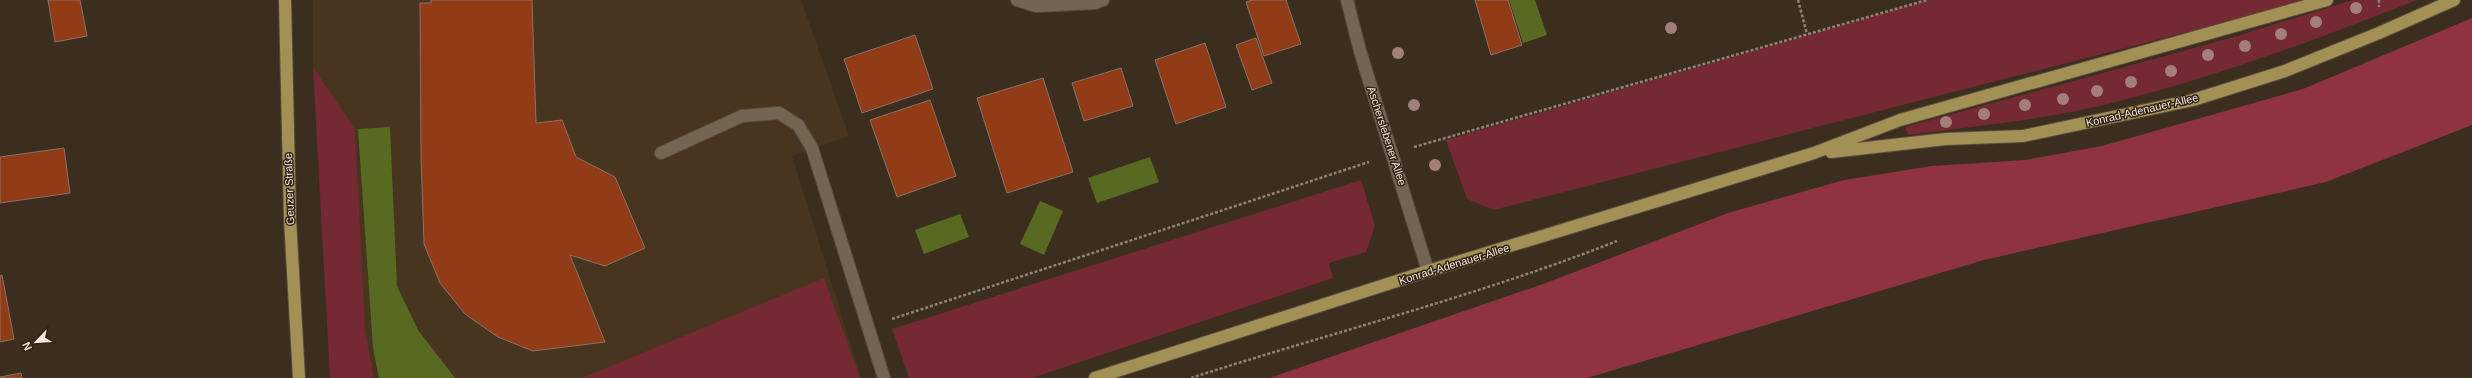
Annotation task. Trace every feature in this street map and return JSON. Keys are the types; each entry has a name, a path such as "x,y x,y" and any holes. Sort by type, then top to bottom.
{"main road":[{"name":"Geuzer Straße","path":"285,0 290,219 299,378"},
{"name":"Konrad-Adenauer-Allee","path":"1095,378 1428,271 1814,154 1900,120 2327,0"},
{"name":"Konrad-Adenauer-Allee","path":"1814,154 1946,139 2023,136 2193,100 2285,71 2379,33 2454,0"}],"street":[{"path":"1017,0 1036,6 1095,3 1104,0"},
{"name":"Ascherslebener Allee","path":"1346,0 1360,52 1428,271"},
{"path":"661,153 742,116 779,113 798,125 812,148 884,378"}],"path":[{"path":"1798,0 1808,34"},
{"path":"1191,378 1339,334 1518,277 1624,238"}],"shaded area":[{"path":"313,0 801,0 849,136 792,156 861,378 332,378 313,67"},
{"path":"1509,0 1535,0 1547,35 1523,43"},
{"path":"1929,0 2312,0 1494,210 1467,199 1446,140"},
{"path":"2352,0 2417,0 2264,57 2147,94 2108,104 2083,110 2034,118 1908,135 1905,127 2234,37"},
{"path":"2472,18 2472,125 2326,182 1984,260 1587,378 1269,378 1546,283 1728,213 1844,180 1932,166 2025,160 2102,146 2303,89"},
{"path":"313,67 355,129 365,330 374,378 330,378"},
{"path":"390,127 397,286 418,330 455,378 379,378 373,348 358,129"},
{"path":"1150,157 1159,182 1097,203 1088,178"},
{"path":"1361,180 1375,226 1366,252 1329,263 1333,278 1032,378 909,378 892,329"},
{"path":"1040,201 1063,211 1044,255 1020,244"},
{"path":"960,214 969,237 924,254 915,230"},
{"path":"824,278 860,378 582,378"}],"building":[{"path":"48,0 80,0 87,36 55,42"},
{"path":"431,0 532,0 536,123 562,120 576,157 615,177 645,248 605,266 570,255 605,342 533,351 498,337 465,314 440,283 424,244 421,156 420,3 431,3"},
{"path":"1252,0 1286,0 1301,44 1264,56 1246,2"},
{"path":"1475,0 1508,0 1522,45 1491,55"},
{"path":"915,35 933,89 862,113 844,59"},
{"path":"1256,38 1272,83 1252,90 1236,45"},
{"path":"1205,43 1226,107 1176,124 1155,60"},
{"path":"1121,68 1133,106 1084,121 1072,83"},
{"path":"1043,78 1073,172 1007,193 977,98"},
{"path":"930,100 956,176 897,197 870,120"},
{"path":"64,148 70,193 0,203 0,157"},
{"path":"2,275 14,339 0,342 0,276"},
{"path":"21,373 22,378 0,378 0,377"}]}
